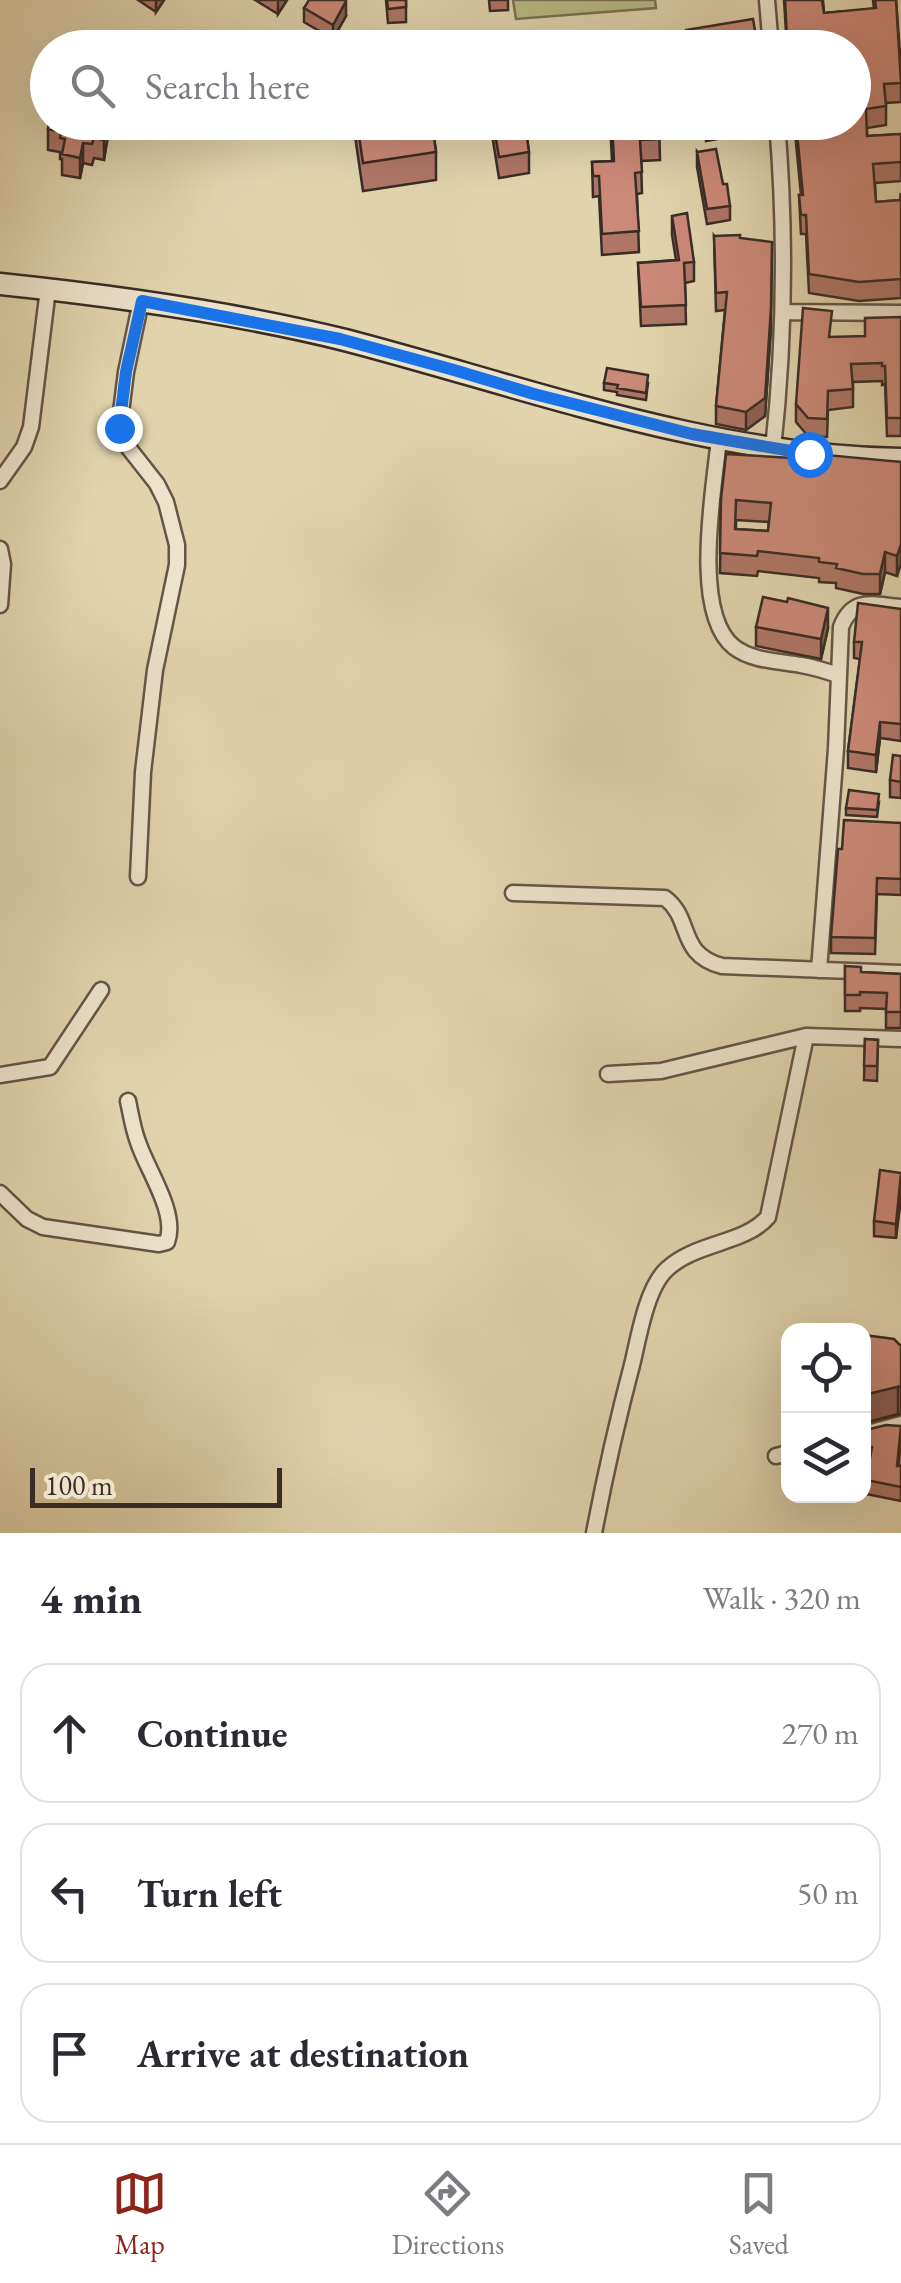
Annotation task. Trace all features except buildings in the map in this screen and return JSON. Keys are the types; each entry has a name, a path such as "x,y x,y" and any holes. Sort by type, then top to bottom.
{"main road":[{"path":"0,284 142,301 340,339 534,394 719,439 773,449 901,459"}],"street":[{"path":"766,0 768,30"},
{"path":"773,449 784,312 778,140"},
{"path":"0,481 24,447 31,427 48,289"},
{"path":"138,877 145,755 155,670 177,564 177,545 161,493 124,442 119,428 126,372 142,301"},
{"path":"784,312 901,313"},
{"path":"719,439 708,589 722,632 733,647 751,656 838,675"},
{"path":"0,549 4,564 0,605"},
{"path":"819,970 841,627 846,612 860,604 901,607"},
{"path":"830,825 848,826"},
{"path":"514,893 666,898 676,909 694,951 708,962 722,966 901,973"},
{"path":"0,1075 50,1067 102,990"},
{"path":"608,1074 661,1071 806,1036 901,1039"},
{"path":"594,1533 620,1411 644,1316 657,1282 684,1257 756,1230 768,1217 806,1036"},
{"path":"0,1194 43,1227 167,1242 167,1210 138,1142 128,1101"},
{"path":"871,1432 901,1424"}],"green space":[{"path":"513,0 655,0 656,8 516,19"}],"route":[{"path":"119,428 126,372 142,301 340,339 692,434 809,454"}]}
